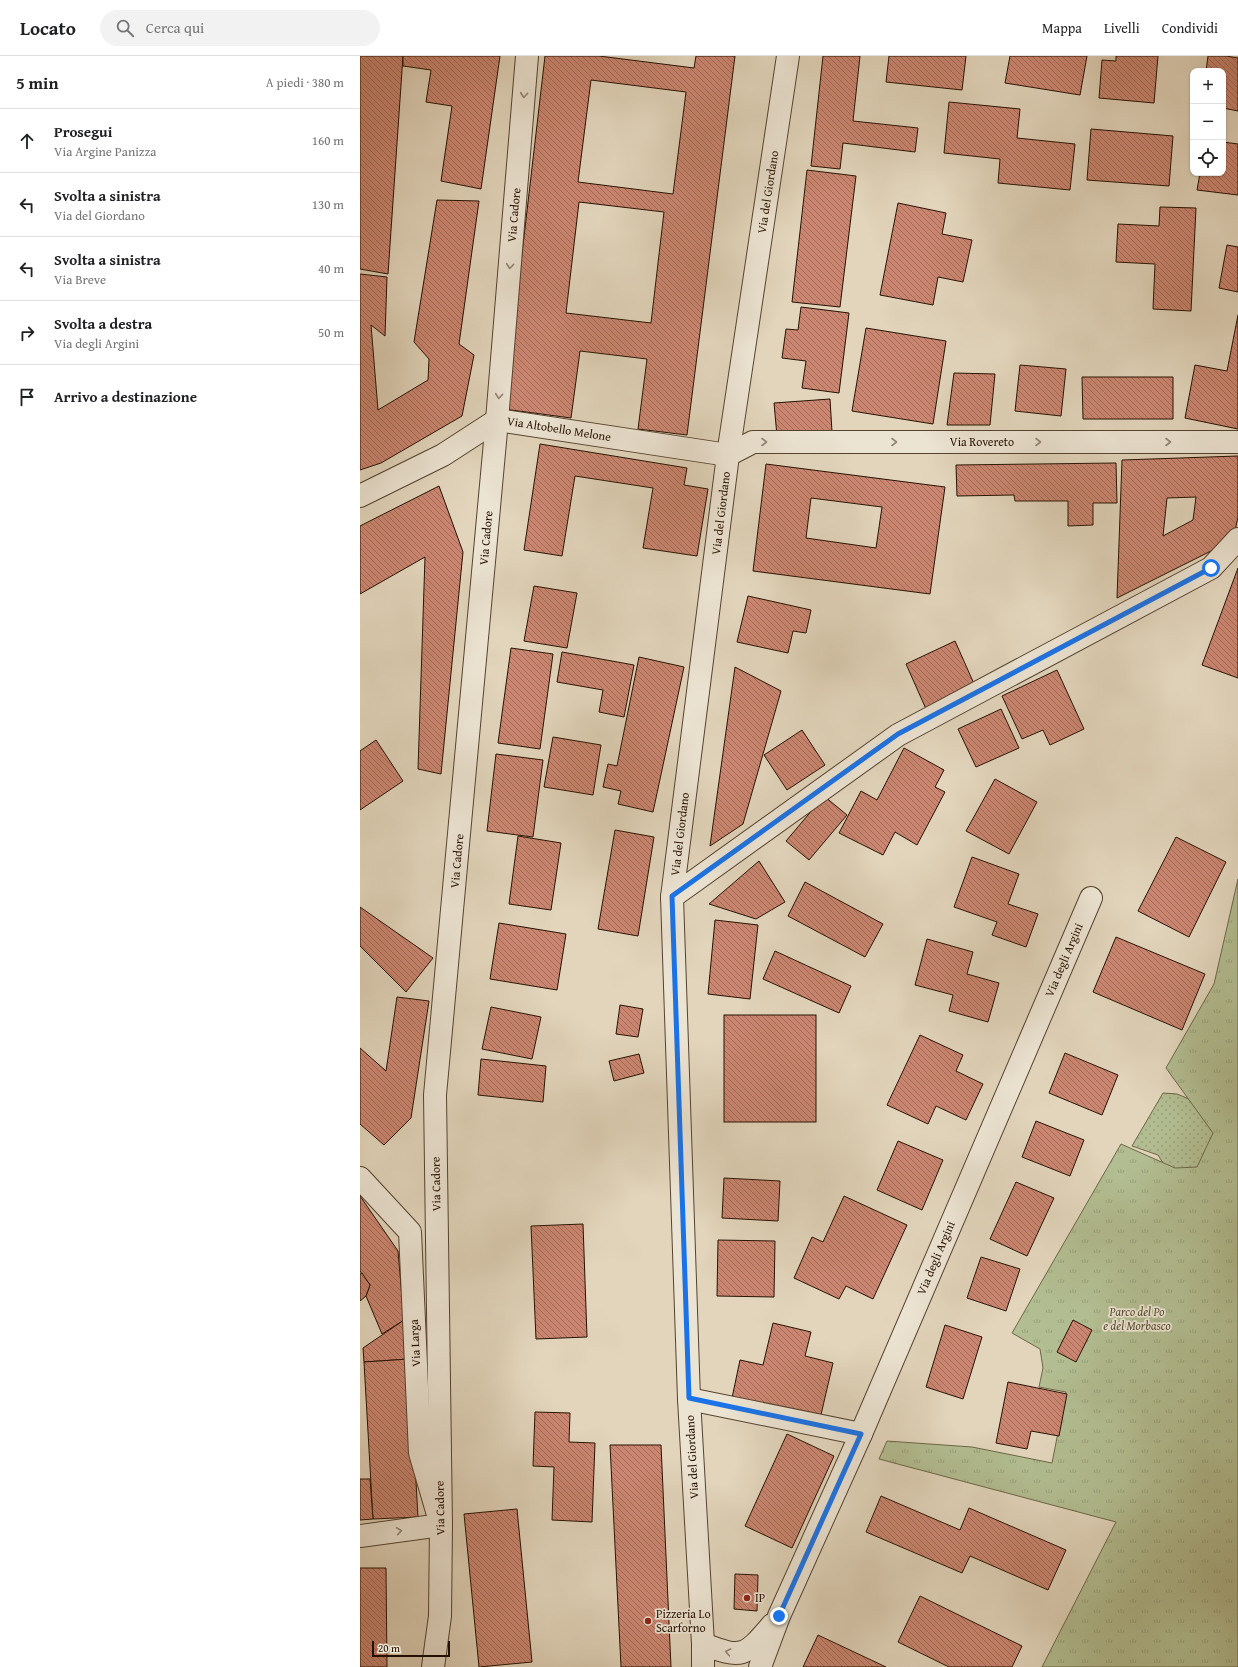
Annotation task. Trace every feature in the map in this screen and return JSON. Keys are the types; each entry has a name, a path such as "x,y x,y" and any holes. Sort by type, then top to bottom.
{"street":[{"name":"Via Cadore","path":"433,1667 440,1616 441,1525 435,1095 497,420 527,56"},
{"name":"Via del Giordano","path":"702,1667 703,1644 689,1398 672,896 728,455 788,56"},
{"name":"Via Altobello Melone","path":"360,496 443,455 497,420 728,455"},
{"name":"Via Rovereto","path":"728,455 753,442 1238,442"},
{"path":"672,896 898,734 1211,568 1238,539"},
{"name":"Via degli Argini","path":"760,1667 779,1616 861,1434 1091,898"},
{"name":"Via Larga","path":"360,1178 410,1232 420,1453 441,1525"},
{"path":"689,1398 861,1434"},
{"path":"360,1536 441,1525"},
{"path":"440,1616 442,1667"},
{"name":"Via degli Argini","path":"703,1644 725,1653 742,1653 758,1641 779,1616"}],"green space":[{"name":"Parco del Po e del Morbasco","path":"1238,879 1238,1667 1042,1667 1116,1522 879,1459 887,1441 972,1447 1052,1463 1066,1392 1039,1387 1043,1368 1040,1349 1012,1333 1121,1144 1175,1168 1197,1167 1213,1133 1166,1068 1214,984"},
{"path":"1163,1093 1177,1094 1216,1110 1220,1131 1199,1174 1174,1181 1158,1155 1132,1146"}],"building":[{"path":"360,56 403,56 388,274 360,269"},
{"path":"403,56 500,56 481,189 441,181 452,106 426,102 431,70 403,66"},
{"path":"545,56 599,56 694,68 696,56 735,56 687,435 638,429 647,359 580,351 571,418 504,409","holes":["591,80 686,92 673,194 578,182","579,202 664,212 651,323 566,313"]},
{"path":"823,56 860,56 853,121 918,128 915,152 843,143 840,169 811,166"},
{"path":"889,56 966,56 962,90 886,82"},
{"path":"1010,56 1087,56 1080,95 1005,83"},
{"path":"1116,56 1158,56 1154,103 1099,98 1102,60 1116,61"},
{"path":"1208,56 1238,58 1238,111 1226,109 1226,68 1206,68"},
{"path":"949,102 1020,109 1017,138 1075,144 1070,190 998,183 1000,159 944,153"},
{"path":"1091,129 1173,136 1169,186 1087,180"},
{"path":"1226,142 1238,144 1238,195 1197,190 1199,176 1226,176"},
{"path":"807,170 856,176 840,307 792,302"},
{"path":"437,200 479,201 459,344 474,355 462,416 381,463 360,470 360,274 387,277 385,336 371,325 378,410 428,380 429,359 414,342"},
{"path":"898,203 946,213 942,234 972,240 963,282 938,277 933,305 880,295"},
{"path":"1160,207 1196,208 1191,311 1153,309 1155,264 1116,262 1118,224 1159,226"},
{"path":"1227,245 1238,247 1238,292 1219,288"},
{"path":"801,307 849,313 839,393 802,388 806,361 782,358 786,329 798,330"},
{"path":"1238,315 1238,429 1185,418 1195,365 1227,371"},
{"path":"866,328 946,341 933,424 852,411"},
{"path":"1020,365 1066,369 1061,416 1015,411"},
{"path":"954,373 995,374 990,425 947,425"},
{"path":"1082,377 1173,377 1173,419 1083,419"},
{"path":"830,399 832,432 777,436 774,403"},
{"path":"540,444 687,468 684,485 708,489 697,556 643,548 653,488 575,476 562,556 524,550"},
{"path":"1238,456 1238,517 1233,540 1117,598 1122,460","holes":["1196,497 1193,520 1163,536 1167,498"]},
{"path":"1116,463 1117,503 1093,503 1093,525 1068,526 1068,501 1015,501 1014,495 957,496 956,465"},
{"path":"766,464 945,487 930,594 753,571","holes":["811,498 882,507 876,548 806,538"]},
{"path":"439,486 463,552 441,774 418,769 425,557 360,594 360,526"},
{"path":"1238,568 1238,678 1202,665"},
{"path":"534,586 577,593 567,648 524,641"},
{"path":"748,596 811,610 806,633 793,631 788,653 737,642"},
{"path":"955,641 975,686 926,709 906,664"},
{"path":"511,648 553,654 540,749 498,743"},
{"path":"562,652 634,665 624,717 599,712 603,690 557,682"},
{"path":"639,657 684,667 653,812 618,804 621,791 603,787 608,764 617,766"},
{"path":"735,667 781,691 743,824 710,846"},
{"path":"1057,670 1084,729 1050,745 1043,730 1022,739 1002,696"},
{"path":"1001,709 1019,748 976,767 958,729"},
{"path":"802,730 825,765 787,790 764,755"},
{"path":"553,737 601,745 593,795 544,787"},
{"path":"376,740 403,781 360,810 360,751"},
{"path":"904,748 944,770 935,787 945,792 917,845 895,832 883,855 839,833 861,791 877,800"},
{"path":"496,754 543,760 533,837 487,831"},
{"path":"995,779 1037,802 1009,854 966,831"},
{"path":"824,796 847,815 809,860 786,841"},
{"path":"615,830 654,837 638,936 598,929"},
{"path":"518,836 561,843 551,910 509,904"},
{"path":"1176,837 1226,862 1189,937 1138,911"},
{"path":"972,857 1019,874 1008,904 1038,914 1026,947 992,935 997,922 954,907"},
{"path":"759,861 785,902 756,919 709,904"},
{"path":"805,882 883,924 865,957 788,916"},
{"path":"360,907 433,958 406,992 360,946"},
{"path":"715,920 758,925 750,999 708,994"},
{"path":"499,923 566,934 557,990 490,979"},
{"path":"1116,937 1205,974 1182,1030 1093,992"},
{"path":"927,939 973,952 967,974 999,983 988,1022 949,1011 953,995 915,985"},
{"path":"775,951 851,986 839,1013 763,979"},
{"path":"397,997 429,1001 411,1118 384,1145 360,1124 360,1048 386,1071"},
{"path":"620,1005 643,1009 638,1037 616,1034"},
{"path":"491,1007 541,1017 532,1059 482,1049"},
{"path":"724,1015 816,1015 816,1122 724,1122"},
{"path":"920,1035 963,1055 956,1071 983,1084 966,1120 936,1106 928,1124 887,1105"},
{"path":"1065,1053 1118,1075 1102,1115 1049,1093"},
{"path":"639,1054 644,1073 614,1081 609,1061"},
{"path":"481,1059 546,1066 543,1102 478,1095"},
{"path":"1036,1121 1084,1140 1070,1176 1022,1157"},
{"path":"898,1141 943,1160 922,1210 877,1190"},
{"path":"724,1178 780,1181 778,1221 722,1218"},
{"path":"1016,1182 1054,1198 1027,1256 990,1239"},
{"path":"360,1196 398,1251 404,1320 382,1334 366,1296 370,1285 360,1271"},
{"path":"844,1196 907,1225 873,1299 846,1286 839,1299 794,1278 812,1237 823,1242"},
{"path":"583,1224 587,1337 536,1339 531,1226"},
{"path":"718,1240 775,1241 774,1297 717,1296"},
{"path":"981,1257 1020,1269 1006,1311 967,1298"},
{"path":"362,1273 370,1285 366,1296 360,1301 360,1274"},
{"path":"404,1320 409,1359 364,1362 363,1348"},
{"path":"1073,1320 1092,1330 1076,1362 1057,1352"},
{"path":"773,1323 811,1332 805,1356 833,1363 820,1419 732,1398 740,1360 763,1365"},
{"path":"945,1325 982,1337 963,1399 926,1387"},
{"path":"409,1359 418,1517 373,1519 364,1362"},
{"path":"1008,1382 1067,1394 1059,1436 1031,1431 1027,1449 996,1443"},
{"path":"535,1412 570,1413 569,1442 595,1443 592,1522 552,1520 554,1467 533,1466"},
{"path":"787,1434 834,1456 792,1548 745,1526"},
{"path":"610,1445 661,1445 671,1667 621,1667"},
{"path":"360,1479 370,1479 373,1519 360,1520"},
{"path":"881,1496 960,1530 969,1508 1066,1550 1048,1590 970,1556 962,1573 866,1532"},
{"path":"517,1509 532,1662 479,1667 464,1514"},
{"path":"360,1568 386,1568 387,1667 360,1667"},
{"path":"735,1574 758,1575 757,1611 734,1609"},
{"path":"920,1596 1022,1646 1012,1667 949,1667 898,1642"},
{"path":"818,1635 886,1667 803,1667"}],"place":[{"name":"IP","path":"747,1598"},
{"name":"Pizzeria Lo Scarforno","path":"648,1621"}],"route":[{"path":"779,1616 861,1434 689,1398 672,896 898,734 1211,568"}]}
